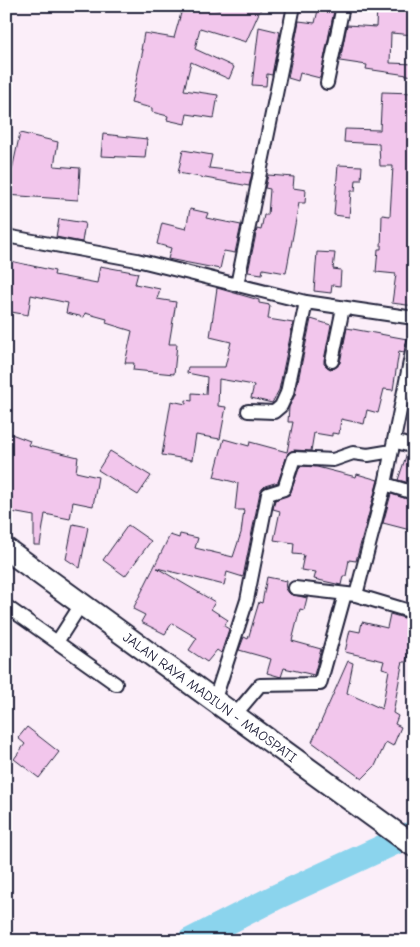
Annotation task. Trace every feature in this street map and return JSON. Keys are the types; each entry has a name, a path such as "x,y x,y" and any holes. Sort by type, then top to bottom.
{"highway":[{"name":"JALAN RAYA MADIUN - MAOSPATI","path":"6,549 414,846"}],"street":[{"path":"236,285 294,6"},
{"path":"327,83 343,6"},
{"path":"6,236 137,260 306,302 414,318"},
{"path":"248,410 274,412 281,406 287,393 306,302"},
{"path":"332,361 343,308"},
{"path":"234,716 260,685 320,684 385,484 414,342"},
{"path":"214,702 247,600 268,494 284,489 294,458 333,460 353,453 368,456 393,446 414,447"},
{"path":"385,484 414,493"},
{"path":"295,588 350,595 406,610"},
{"path":"57,642 82,603"},
{"path":"6,606 116,684"}],"building":[{"path":"183,6 204,6 219,10 221,6 262,6 246,42 200,28 195,49 234,67 229,79 191,62 184,90 218,95 214,118 187,114 185,124 167,120 168,116 152,112 152,108 131,103 143,50 141,50 144,33 174,38"},
{"path":"319,6 335,6 320,78 300,73 298,81 288,78 299,21 315,23"},
{"path":"377,6 398,6 398,9 414,10 414,35 391,33 390,63 414,64 414,76 366,69 367,65 340,61 347,25 376,27"},
{"path":"259,27 280,32 272,75 267,74 266,86 252,85"},
{"path":"382,92 414,93 414,169 411,217 414,217 414,306 392,303 396,274 376,272 378,249 381,249 382,215 390,216 393,166 380,166 379,144 344,142 345,129 380,130"},
{"path":"20,133 58,142 54,166 80,168 78,200 6,195 6,169 12,170"},
{"path":"103,134 147,139 145,158 101,156"},
{"path":"183,150 212,155 209,168 252,173 249,186 178,173"},
{"path":"338,165 362,166 361,180 356,180 355,191 351,191 349,217 334,215"},
{"path":"268,175 294,177 293,188 306,190 305,203 299,203 286,273 263,269 262,274 248,272 257,229 261,230 264,215 268,215 270,189 265,188"},
{"path":"190,209 208,213 206,218 241,225 235,253 224,251 220,269 168,259 171,248 157,244 162,223 186,229"},
{"path":"59,219 85,223 82,242 56,237"},
{"path":"317,252 335,253 333,269 341,270 340,286 332,285 331,293 314,291"},
{"path":"6,260 55,271 54,275 97,283 100,266 138,273 135,284 160,289 157,299 176,302 169,344 177,344 174,374 133,370 134,363 125,363 132,331 106,323 107,319 85,313 84,317 66,313 68,303 31,295 28,315 6,311"},
{"path":"217,288 270,305 268,319 293,323 279,390 272,403 251,398 254,385 219,379 218,406 226,407 220,439 196,435 192,460 162,455 171,401 186,404 186,400 192,401 192,393 206,394 207,377 187,373 188,367 225,367 231,342 210,337"},
{"path":"311,319 331,325 324,360 324,364 330,369 335,368 340,363 347,328 407,339 404,352 399,351 393,390 384,389 378,413 367,410 364,424 341,419 339,434 332,433 332,436 314,433 311,451 294,450 288,453 278,482 265,486 260,492 243,577 227,572 224,585 157,568 215,602 211,609 228,620 224,626 229,629 221,653 217,650 207,662 189,650 197,638 172,623 165,634 141,622 145,615 133,609 170,535 179,538 180,534 198,538 195,548 233,557 241,533 244,510 235,510 238,483 214,477 224,439 249,446 250,442 287,452 293,422 288,422 289,407 295,395"},
{"path":"6,432 30,441 28,445 78,457 76,472 98,477 93,506 73,502 70,519 45,514 40,545 34,545 34,516 6,511"},
{"path":"110,451 151,476 138,495 98,470"},
{"path":"407,453 414,455 414,484 398,480"},
{"path":"300,466 317,467 356,477 357,474 378,480 356,561 349,560 346,576 343,576 341,585 314,579 316,572 301,570 304,555 293,554 294,543 274,540 280,511 273,509 275,500 290,494"},
{"path":"391,494 414,501 414,531 383,523"},
{"path":"73,524 88,527 80,568 66,559"},
{"path":"128,525 151,541 125,576 103,560"},
{"path":"267,577 287,581 286,589 290,594 307,598 304,610 300,609 292,641 321,649 314,675 284,668 281,677 267,673 271,659 239,650 244,637 248,639 259,602 262,603"},
{"path":"390,614 404,618 414,615 414,645 410,645 406,662 403,662 402,665 393,713 398,716 395,724 401,727 393,746 386,742 375,766 362,779 312,742 348,661 353,663 347,693 382,709 389,670 382,668 384,661 345,652 350,630 360,632 362,622 387,628"},
{"path":"27,727 59,752 39,778 14,759 25,744 18,738"}],"waterway":[{"path":"190,941 276,897 414,833"}]}
